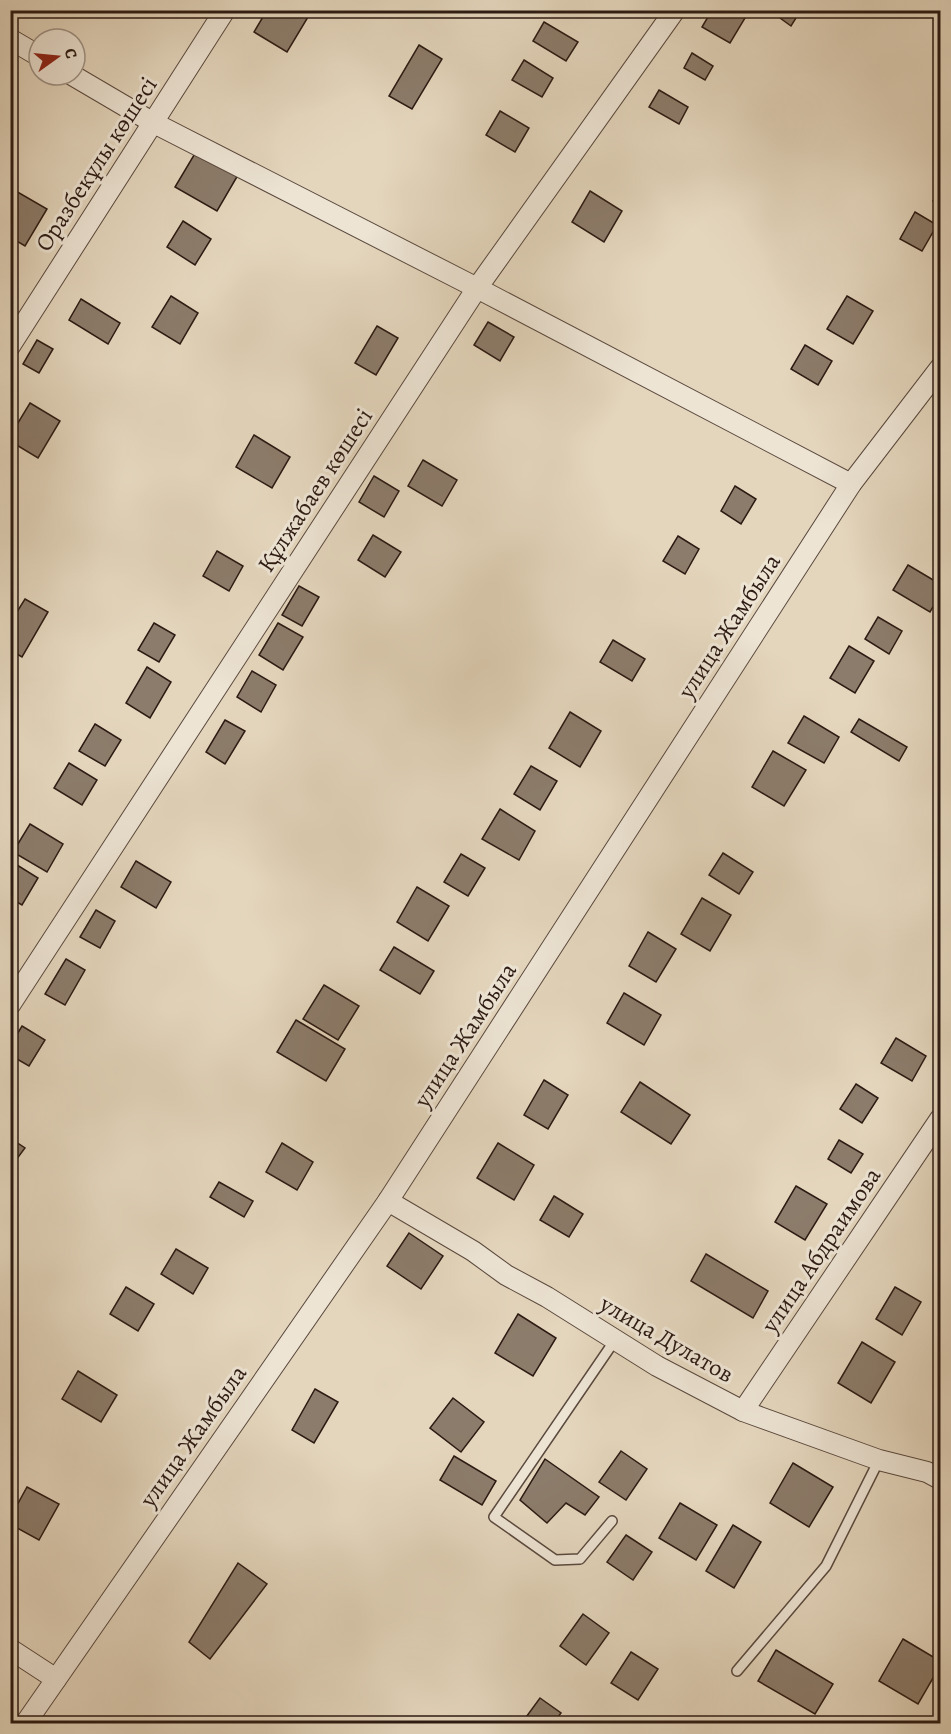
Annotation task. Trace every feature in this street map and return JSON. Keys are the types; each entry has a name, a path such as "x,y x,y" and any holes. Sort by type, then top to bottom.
{"street":[{"name":"Оразбекұлы көшесі","path":"10,346 225,10"},
{"name":"Құлжабаев көшесі","path":"10,1005 477,288 675,10"},
{"path":"10,39 27,49"},
{"path":"87,84 153,122 477,288 851,484"},
{"name":"улица Жамбыла","path":"25,1724 388,1201 851,484 940,368"},
{"name":"улица Абдраимова","path":"743,1411 940,1119"},
{"name":"улица Дулатов","path":"388,1201 473,1251 506,1275 657,1366 743,1411 879,1460 927,1472 940,1479"},
{"path":"10,1649 56,1678"}],"lane":[{"path":"612,1521 580,1559 555,1560 494,1516 615,1340"},
{"path":"737,1671 826,1566 879,1460"}],"building":[{"path":"267,10 296,10 308,17 287,52 254,32"},
{"path":"712,10 744,10 748,13 730,43 702,27"},
{"path":"769,10 801,10 791,26"},
{"path":"544,22 578,42 566,61 533,41"},
{"path":"419,45 442,59 412,109 389,96"},
{"path":"692,53 713,66 705,80 684,68"},
{"path":"524,60 553,78 542,97 512,80"},
{"path":"659,90 688,107 679,124 649,107"},
{"path":"500,111 529,128 515,152 486,135"},
{"path":"197,150 238,175 217,211 175,187"},
{"path":"940,189 940,206 933,201"},
{"path":"14,190 47,209 25,246 10,237 10,195"},
{"path":"590,191 622,211 604,242 572,222"},
{"path":"915,212 937,225 922,251 900,239"},
{"path":"183,221 211,239 195,265 167,247"},
{"path":"171,296 198,313 180,344 152,327"},
{"path":"847,296 873,311 853,344 827,329"},
{"path":"81,299 120,323 108,344 69,320"},
{"path":"488,322 514,337 500,361 474,345"},
{"path":"377,326 398,338 376,375 355,363"},
{"path":"37,340 53,349 39,373 23,364"},
{"path":"805,345 832,361 818,385 791,369"},
{"path":"30,403 60,421 38,458 10,441 10,436"},
{"path":"254,435 290,457 272,488 236,467"},
{"path":"423,460 457,480 442,506 408,486"},
{"path":"374,476 399,491 384,517 359,502"},
{"path":"735,486 756,499 741,524 721,511"},
{"path":"373,535 401,552 385,577 358,560"},
{"path":"678,536 699,549 685,574 663,561"},
{"path":"217,551 243,566 229,591 203,576"},
{"path":"908,565 940,584 940,595 930,612 893,590"},
{"path":"299,586 319,597 302,626 282,615"},
{"path":"25,599 48,612 22,657 10,650 10,623"},
{"path":"878,617 902,631 889,654 865,639"},
{"path":"154,623 175,635 159,662 138,650"},
{"path":"278,623 303,637 283,670 259,655"},
{"path":"613,640 645,659 632,681 600,662"},
{"path":"849,646 874,661 855,693 830,678"},
{"path":"147,667 171,682 150,718 126,703"},
{"path":"252,671 276,685 261,712 237,697"},
{"path":"570,712 601,731 580,767 549,748"},
{"path":"804,716 839,737 824,763 788,743"},
{"path":"859,719 907,747 899,761 851,732"},
{"path":"225,720 245,731 225,764 206,752"},
{"path":"95,724 121,740 105,766 79,751"},
{"path":"773,751 806,770 784,806 752,787"},
{"path":"69,763 97,780 82,805 54,788"},
{"path":"531,766 557,781 540,810 514,794"},
{"path":"500,809 535,831 519,860 482,839"},
{"path":"30,824 63,844 47,872 13,852"},
{"path":"723,853 753,872 739,894 709,875"},
{"path":"461,854 485,868 468,896 444,882"},
{"path":"136,861 171,882 156,908 121,887"},
{"path":"17,865 38,878 22,905 10,898 10,876"},
{"path":"417,887 449,906 428,941 397,922"},
{"path":"702,898 731,915 710,951 681,934"},
{"path":"96,910 115,921 100,948 80,937"},
{"path":"648,932 676,949 656,982 629,966"},
{"path":"394,947 434,971 420,994 380,970"},
{"path":"66,959 85,970 65,1005 45,994"},
{"path":"324,985 359,1006 338,1040 303,1019"},
{"path":"624,993 661,1015 644,1045 607,1023"},
{"path":"296,1020 345,1049 326,1081 277,1052"},
{"path":"22,1026 45,1040 29,1066 10,1055 10,1046"},
{"path":"896,1038 926,1056 912,1081 881,1063"},
{"path":"544,1080 568,1095 548,1129 524,1115"},
{"path":"640,1082 690,1115 671,1144 621,1112"},
{"path":"856,1084 878,1098 862,1123 840,1109"},
{"path":"10,1138 25,1148 10,1168"},
{"path":"839,1140 863,1154 851,1173 828,1159"},
{"path":"282,1143 313,1162 297,1190 266,1172"},
{"path":"498,1143 534,1165 514,1200 477,1178"},
{"path":"219,1182 253,1201 244,1217 210,1197"},
{"path":"796,1186 827,1204 805,1240 775,1222"},
{"path":"554,1196 583,1214 569,1237 540,1220"},
{"path":"409,1233 443,1256 421,1289 387,1266"},
{"path":"176,1249 208,1268 193,1294 161,1274"},
{"path":"706,1254 768,1291 753,1318 691,1281"},
{"path":"126,1287 154,1304 138,1331 110,1314"},
{"path":"895,1287 921,1302 902,1335 876,1319"},
{"path":"518,1314 556,1338 533,1376 495,1353"},
{"path":"862,1342 895,1362 871,1403 838,1383"},
{"path":"78,1371 117,1395 101,1422 62,1399"},
{"path":"315,1389 338,1402 314,1443 292,1430"},
{"path":"453,1398 484,1422 461,1452 430,1428"},
{"path":"621,1451 647,1469 626,1500 599,1482"},
{"path":"454,1456 496,1481 482,1505 440,1480"},
{"path":"545,1459 599,1497 585,1515 566,1503 547,1523 520,1500"},
{"path":"793,1463 833,1487 809,1527 770,1503"},
{"path":"27,1487 59,1504 39,1540 10,1524 10,1518"},
{"path":"680,1503 717,1525 696,1560 659,1538"},
{"path":"733,1525 761,1542 734,1588 706,1571"},
{"path":"626,1535 652,1552 633,1580 607,1562"},
{"path":"238,1563 267,1584 210,1659 189,1642"},
{"path":"583,1614 609,1633 586,1665 560,1646"},
{"path":"903,1639 940,1661 940,1666 918,1704 879,1681"},
{"path":"776,1650 833,1684 815,1714 758,1681"},
{"path":"631,1652 658,1669 638,1700 611,1683"},
{"path":"540,1698 561,1713 553,1724 521,1724"}]}
